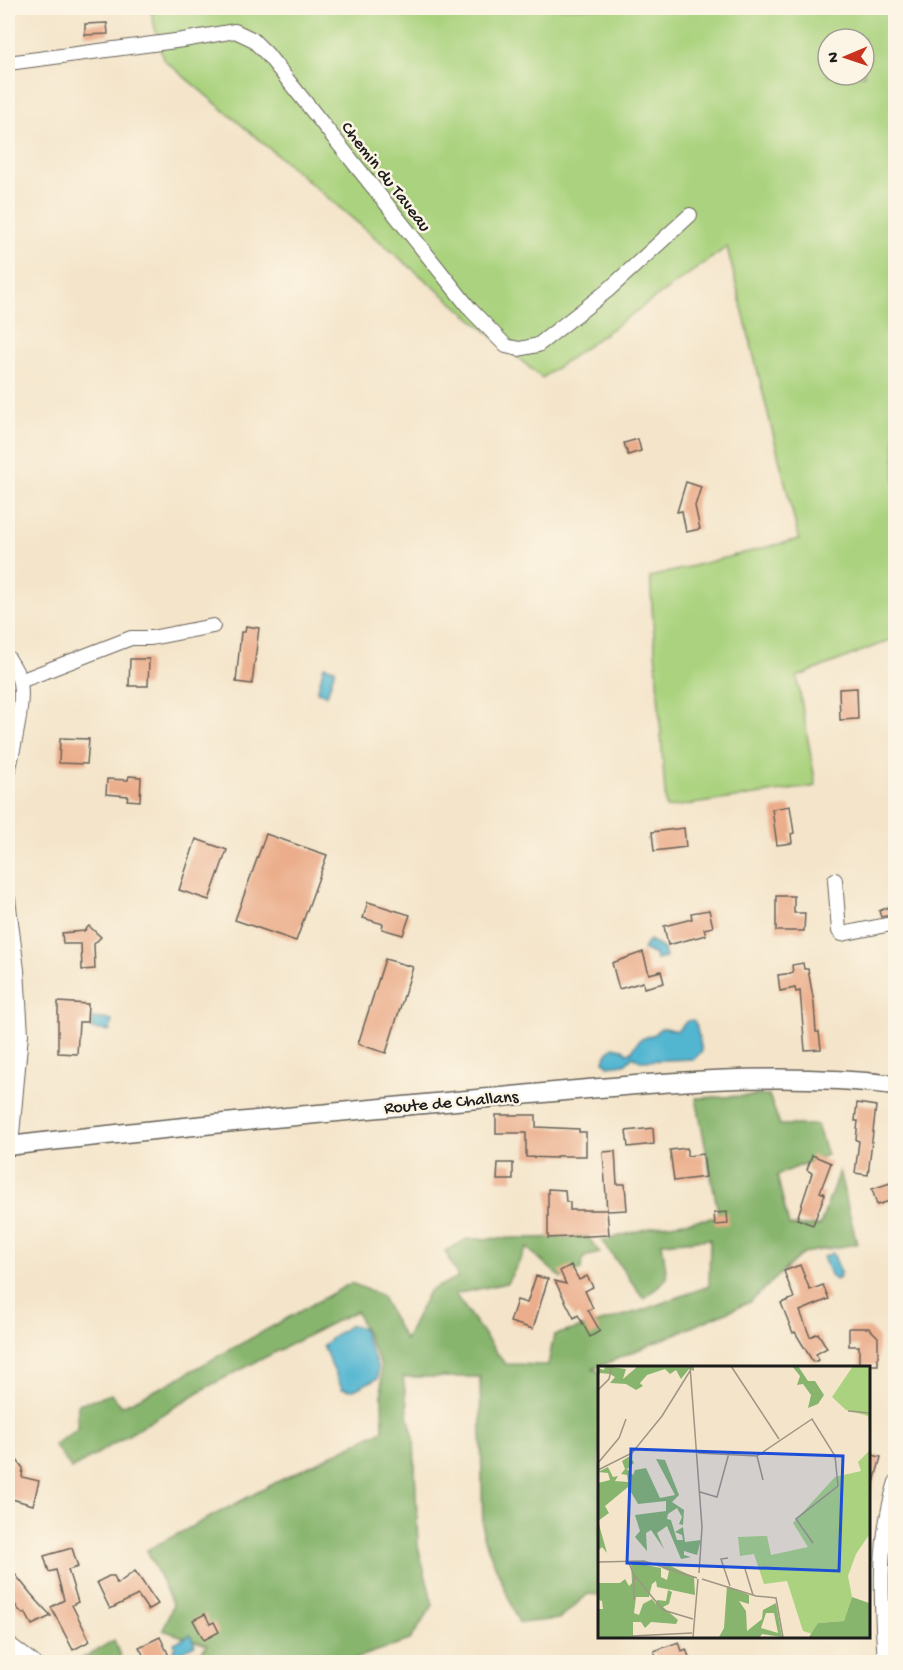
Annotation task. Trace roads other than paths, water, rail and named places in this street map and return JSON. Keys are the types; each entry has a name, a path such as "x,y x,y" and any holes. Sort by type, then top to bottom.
{"main road":[{"name":"Route de Challans","path":"9,1146 248,1119 746,1078 823,1078 896,1085"}],"street":[{"name":"Chemin du Taveau","path":"8,63 183,40 221,32 235,31 245,34 267,54 471,310 499,340 511,349 538,345 607,291 690,215"},
{"path":"20,681 131,638 151,638 213,626"},
{"path":"8,658 20,681 21,697 8,774"},
{"path":"835,880 839,932 842,934 896,923"},
{"path":"8,899 17,970 21,1034 9,1146"},
{"path":"885,1662 881,1566 884,1534 896,1482"},
{"path":"8,1643 33,1662"},
{"path":"885,1662 896,1648"}],"water":[{"path":"324,666 335,669 327,695 317,692"},
{"path":"649,940 664,949 666,958 656,960 655,955 643,949"},
{"path":"93,1018 112,1020 110,1031 92,1029"},
{"path":"693,1020 702,1051 694,1059 640,1061 633,1056 625,1064 608,1066 604,1061 607,1053 613,1047 623,1049 627,1053 631,1052 639,1040 660,1029 677,1031 687,1021"},
{"path":"833,1253 841,1273 840,1278 835,1280 831,1277 823,1257"},
{"path":"350,1325 362,1328 378,1368 378,1378 354,1390 342,1389 323,1346"},
{"path":"190,1635 195,1645 175,1655 174,1643"}]}
